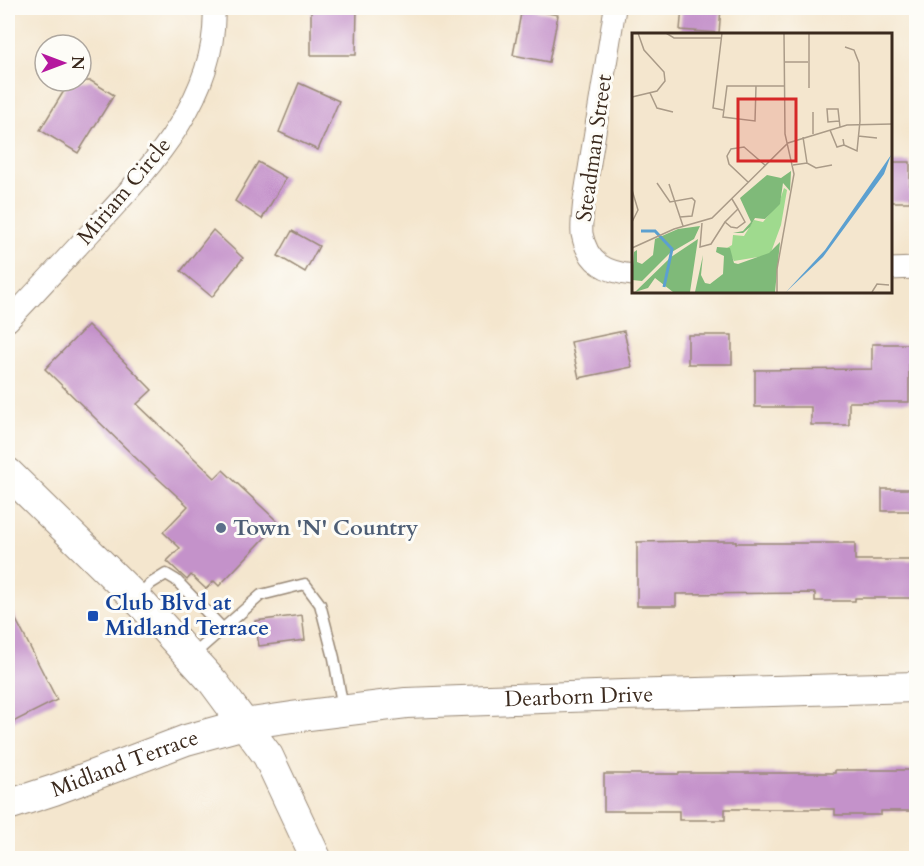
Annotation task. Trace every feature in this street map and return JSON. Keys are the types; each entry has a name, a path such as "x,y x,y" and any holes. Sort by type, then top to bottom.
{"street":[{"name":"Miriam Circle","path":"8,321 143,176 180,124 198,88 210,53 215,20 214,8"},
{"name":"Steadman Street","path":"615,8 584,200 582,233 589,254 601,267 625,274"},
{"path":"891,269 916,268"},
{"path":"8,473 136,599 214,683 268,756 316,858"},
{"name":"Dearborn Drive","path":"244,724 406,703 916,687"},
{"name":"Midland Terrace","path":"8,805 186,740 244,724"}],"lane":[{"path":"136,599 150,584 166,574 176,580 223,628"},
{"path":"191,658 261,595 306,584 320,604 344,710"}],"building":[{"path":"311,8 357,8 356,55 311,55"},
{"path":"522,8 558,15 549,62 513,55"},
{"path":"682,8 721,8 719,33 680,30"},
{"path":"93,82 114,95 78,153 40,130 63,93 93,93"},
{"path":"299,83 339,101 318,150 279,132"},
{"path":"258,162 286,178 262,219 235,201"},
{"path":"891,162 910,162 910,202 891,202"},
{"path":"213,230 243,258 212,297 181,271"},
{"path":"292,231 319,246 305,272 278,256"},
{"path":"88,325 152,390 137,404 215,478 223,470 279,523 219,586 214,581 206,589 191,575 187,580 167,561 180,548 163,532 188,506 45,369"},
{"path":"624,331 632,367 579,378 571,342"},
{"path":"688,335 732,335 732,364 688,364"},
{"path":"872,344 909,344 909,402 849,402 849,425 811,425 811,407 755,407 755,370 872,369"},
{"path":"882,489 916,489 916,511 882,511"},
{"path":"736,541 736,543 855,543 855,560 915,560 915,598 815,601 815,593 676,594 676,606 637,606 637,542"},
{"path":"8,604 57,700 13,722 8,710"},
{"path":"302,615 305,640 259,646 255,621"},
{"path":"835,770 916,770 916,811 881,811 881,815 835,815 835,809 725,809 725,820 679,820 679,811 604,811 604,774 835,773"}],"place":[{"name":"Town 'N' Country","path":"221,528"},
{"name":"Club Blvd at Midland Terrace","path":"93,616"}]}
